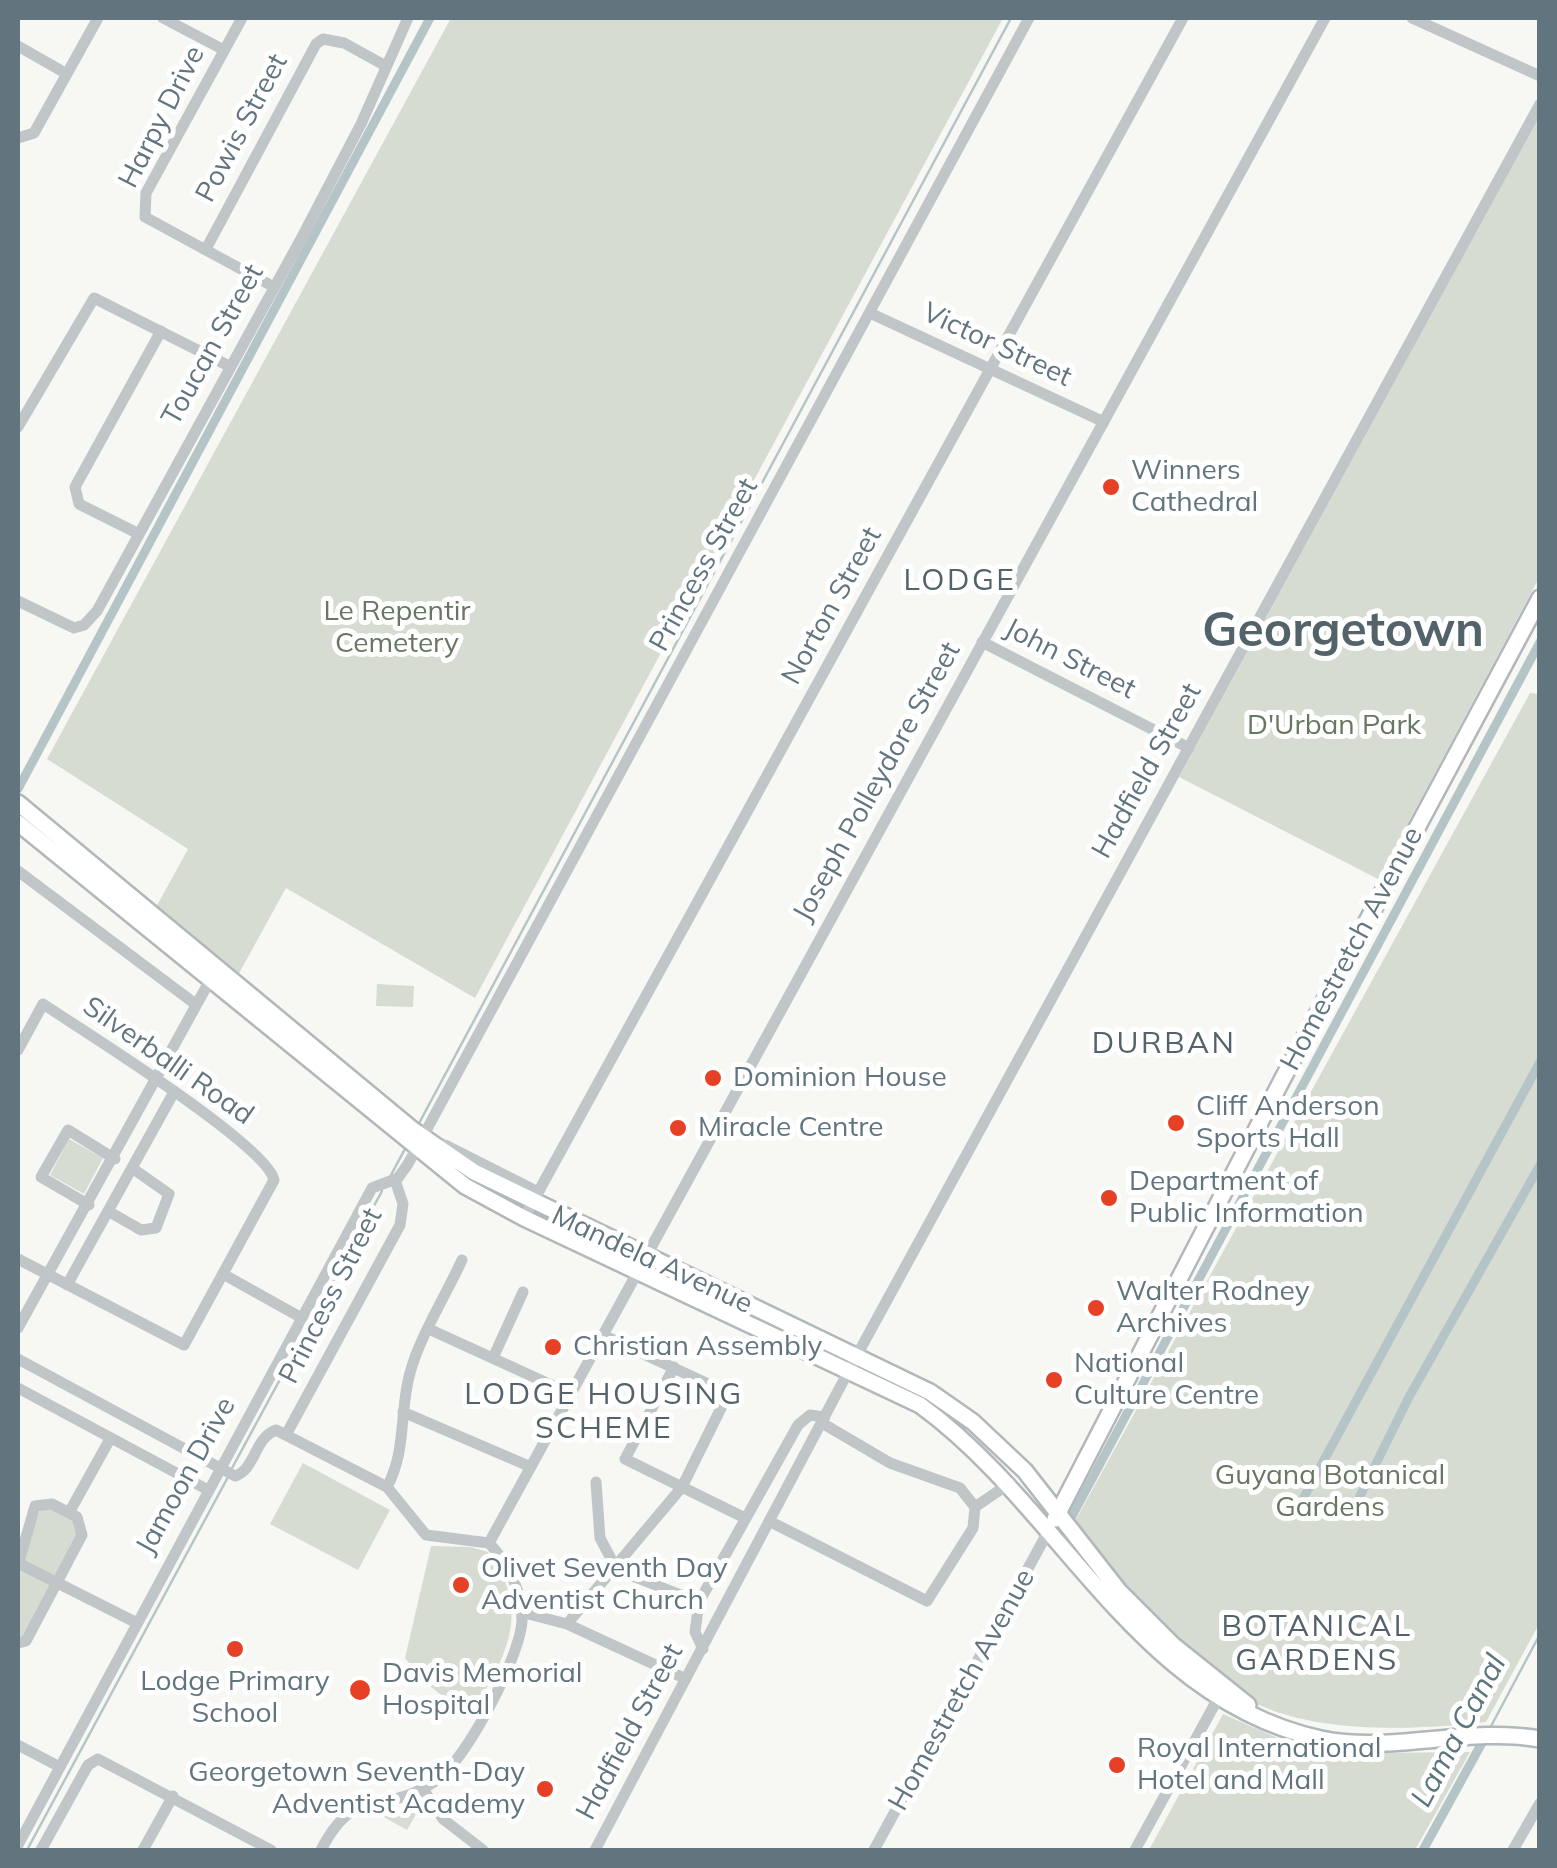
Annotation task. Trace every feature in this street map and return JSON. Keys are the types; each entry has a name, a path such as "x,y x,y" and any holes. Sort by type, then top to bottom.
{"main road":[{"name":"Homestretch Avenue","path":"1049,1530 1282,1080 1540,598"},
{"name":"Mandela Avenue","path":"18,803 214,973 415,1138 466,1186 524,1218 642,1263 853,1364 930,1392 973,1422 1025,1471 1119,1591 1221,1693"},
{"name":"Mandela Avenue","path":"18,823 214,973"},
{"name":"Mandela Avenue","path":"415,1138 535,1198 642,1263"},
{"name":"Mandela Avenue","path":"853,1364 962,1435 1010,1482 1112,1607 1170,1662 1270,1723 1320,1739 1374,1745 1470,1734 1540,1740"}],"street":[{"path":"18,138 34,133 98,18"},
{"path":"163,18 224,50"},
{"name":"Harpy Drive","path":"242,18 142,209 145,217 274,287"},
{"name":"Toucan Street","path":"18,600 64,625 84,625 274,287 360,124 408,18"},
{"name":"Princess Street","path":"415,1138 1030,18"},
{"name":"Norton Street","path":"524,1218 1183,18"},
{"name":"Joseph Polleydore Street","path":"490,1544 1325,18"},
{"path":"1412,18 1540,76"},
{"name":"Powis Street","path":"206,250 316,44 334,40 384,65"},
{"path":"18,46 66,74"},
{"name":"Hadfield Street","path":"595,1850 853,1364 1540,104"},
{"path":"18,427 94,298 229,366"},
{"name":"Victor Street","path":"870,313 1104,422"},
{"path":"138,534 78,504 75,487 161,331"},
{"name":"John Street","path":"982,642 1189,748"},
{"path":"18,871 194,1003"},
{"path":"18,1328 114,1159 194,1003 214,973"},
{"name":"Silverballi Road","path":"18,1050 43,1004 174,1092 263,1160 274,1180 223,1274"},
{"path":"67,1285 174,1092"},
{"path":"89,1204 42,1177 68,1130 114,1159"},
{"path":"393,1180 415,1138"},
{"path":"108,1211 141,1230 156,1228 169,1194 132,1168"},
{"name":"Princess Street","path":"287,1433 400,1225 403,1204 393,1180"},
{"name":"Jamoon Drive","path":"18,1845 208,1490 227,1472 300,1318 377,1184 393,1180"},
{"path":"18,1259 184,1345 223,1274 300,1318"},
{"path":"387,1487 402,1447 403,1412 414,1361 462,1260"},
{"path":"493,1358 522,1292"},
{"path":"431,1330 571,1394"},
{"path":"567,1624 617,1570 682,1488 725,1397 722,1390 602,1335"},
{"path":"208,1490 18,1388 23,1362 227,1472 245,1471 267,1434 276,1430 287,1433 387,1487 426,1535 490,1544 507,1566 522,1612 522,1626 482,1722 448,1772 423,1789 394,1801 351,1809 334,1825 321,1850"},
{"path":"674,1368 624,1459 745,1518"},
{"path":"403,1412 531,1467"},
{"path":"703,1649 695,1632 699,1602 798,1425 810,1415 890,1463 960,1488 976,1506"},
{"path":"70,1511 110,1439"},
{"path":"596,1482 600,1538 617,1570 699,1602"},
{"path":"770,1521 927,1600 973,1528 976,1506 1010,1482"},
{"path":"18,1643 26,1641 59,1585 82,1535 82,1527 70,1511 52,1504 35,1506 18,1564 59,1585 135,1622"},
{"name":"Homestretch Avenue","path":"874,1850 1049,1530"},
{"path":"522,1612 567,1624 686,1679"},
{"path":"1135,1850 1221,1693"},
{"path":"18,1745 58,1766"},
{"path":"40,1850 88,1765 98,1758 271,1850"},
{"path":"423,1789 443,1818 483,1850"},
{"path":"142,1850 173,1796"},
{"path":"1513,1850 1540,1803"}],"green space":[{"name":"Le Repentir Cemetery","path":"451,18 1003,18 475,998 286,888 237,977 155,909 188,849 47,759"},
{"name":"D'Urban Park","path":"1539,117 1539,578 1378,879 1179,777"},
{"name":"Guyana Botanical Gardens","path":"1530,693 1539,694 1539,1624 1486,1722 1401,1728 1312,1721 1255,1703 1206,1664 1146,1607 1074,1523"},
{"path":"377,984 414,986 413,1007 376,1006"},
{"path":"69,1139 103,1158 84,1194 50,1175"},
{"path":"303,1463 390,1510 358,1570 270,1524"},
{"path":"41,1507 67,1512 80,1530 57,1581 22,1562"},
{"path":"431,1546 471,1547 488,1552 510,1596 512,1617 503,1656 470,1718 425,1682 405,1658"},
{"path":"19,1567 55,1587 24,1638 18,1640"},
{"path":"1223,1714 1294,1745 1376,1753 1470,1752 1415,1850 1149,1850"},
{"path":"416,1806 419,1809 407,1830 380,1815"}],"waterway":[{"path":"18,789 430,18"},
{"path":"417,1127 1011,18"},
{"path":"1071,1518 1540,642"},
{"path":"1304,1497 1540,1062"},
{"path":"391,1175 406,1147"},
{"path":"1356,1504 1409,1397 1540,1165"},
{"path":"231,1470 382,1191"},
{"path":"27,1850 228,1477"},
{"name":"Lama Canal","path":"1489,1730 1540,1634"},
{"name":"Lama Canal","path":"1423,1850 1483,1741"}],"place":[{"name":"Winners Cathedral","path":"1111,487"},
{"name":"Dominion House","path":"713,1078"},
{"name":"Cliff Anderson Sports Hall","path":"1176,1123"},
{"name":"Miracle Centre","path":"678,1128"},
{"name":"Department of Public Information","path":"1109,1198"},
{"name":"Walter Rodney Archives","path":"1096,1308"},
{"name":"Christian Assembly","path":"553,1347"},
{"name":"National Culture Centre","path":"1054,1380"},
{"name":"Olivet Seventh Day Adventist Church","path":"461,1585"},
{"name":"Lodge Primary School","path":"235,1649"},
{"name":"Davis Memorial Hospital","path":"360,1690"},
{"name":"Royal International Hotel and Mall","path":"1117,1765"},
{"name":"Georgetown Seventh-Day Adventist Academy","path":"545,1789"}],"district":[{"name":"LODGE","path":"960,581"},
{"name":"Georgetown","path":"1343,632"},
{"name":"DURBAN","path":"1164,1044"},
{"name":"LODGE HOUSING SCHEME","path":"604,1412"},
{"name":"BOTANICAL GARDENS","path":"1317,1644"}]}
